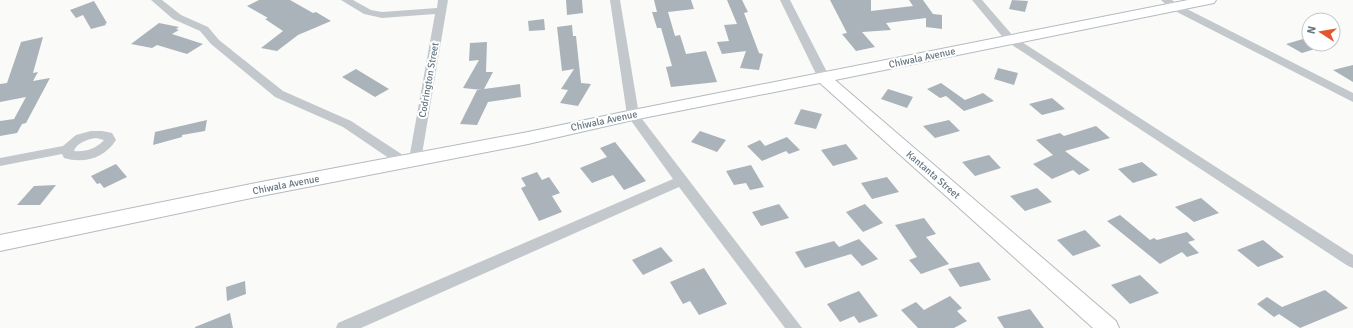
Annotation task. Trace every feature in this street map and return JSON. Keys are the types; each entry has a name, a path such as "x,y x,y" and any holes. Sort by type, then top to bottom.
{"main road":[{"name":"Chiwala Avenue","path":"0,244 261,189 410,161 633,115 824,78 1010,39 1170,3 1209,0"},
{"name":"Kantanta Street","path":"824,78 1108,328"}],"street":[{"path":"156,0 177,17 204,28 215,42 279,94 347,124 410,161"},
{"path":"346,0 368,12 382,15 442,6"},
{"path":"615,0 633,115 681,181 794,328"},
{"name":"Kantanta Street","path":"785,0 824,78"},
{"path":"977,0 1010,39 1353,262"},
{"path":"1170,3 1353,98"},
{"name":"Codrington Street","path":"410,161 442,6"},
{"path":"0,162 67,149"},
{"path":"344,328 681,181"}],"building":[{"path":"259,0 290,0 331,21 298,35 277,51 261,48 283,31 265,19 268,18 247,6"},
{"path":"566,0 582,0 583,13 567,15"},
{"path":"654,0 691,0 694,9 668,12 675,36 680,35 686,54 706,51 717,82 671,87 666,67 672,66 661,28 657,28 652,12 657,12"},
{"path":"727,0 742,0 748,12 744,13 759,53 763,54 759,70 740,68 746,51 722,54 717,42 729,41 724,25 737,24"},
{"path":"830,0 871,0 871,11 913,6 909,0 923,0 933,14 942,15 942,29 926,27 926,18 886,23 891,30 862,32 875,47 856,51 842,34 847,33"},
{"path":"1012,0 1028,1 1025,12 1009,9"},
{"path":"94,1 107,23 105,24 106,25 91,29 83,15 76,18 70,10"},
{"path":"544,19 545,30 529,31 528,21"},
{"path":"159,23 179,27 176,29 179,30 172,34 203,44 187,54 157,45 152,48 131,44"},
{"path":"572,25 573,36 576,36 581,83 591,84 578,106 560,103 568,90 561,89 574,69 562,71 557,27"},
{"path":"43,37 33,73 38,72 33,81 50,78 26,123 22,124 17,133 0,136 0,121 14,119 26,97 0,102 0,84 7,83 21,42"},
{"path":"1301,40 1301,52 1305,52 1302,53 1286,44"},
{"path":"487,42 486,72 493,72 484,89 520,84 521,97 488,102 477,125 460,124 477,90 482,90 463,88 479,60 469,61 470,43"},
{"path":"1353,65 1353,82 1333,70"},
{"path":"998,68 1018,73 1014,85 994,79"},
{"path":"356,69 389,89 375,97 342,77"},
{"path":"941,83 965,100 983,93 994,101 964,111 946,96 940,98 927,89"},
{"path":"888,89 913,97 907,108 881,99"},
{"path":"1052,98 1065,109 1042,115 1029,104"},
{"path":"801,109 822,114 816,129 794,124"},
{"path":"207,120 205,131 182,135 182,137 153,145 155,132"},
{"path":"949,120 960,131 935,138 923,126"},
{"path":"1096,126 1110,138 1065,151 1090,170 1079,175 1073,170 1052,179 1033,164 1053,155 1036,140 1060,133 1064,136"},
{"path":"700,131 726,140 717,152 691,142"},
{"path":"787,137 800,150 789,154 786,151 762,161 747,146 760,140 765,146"},
{"path":"615,142 646,181 624,190 613,175 592,183 580,168 607,157 600,148"},
{"path":"846,144 858,159 833,166 821,150"},
{"path":"989,155 1001,168 975,176 962,162"},
{"path":"1142,162 1158,175 1133,183 1118,169"},
{"path":"116,164 127,177 104,188 100,183 97,184 91,176"},
{"path":"751,165 764,187 750,190 746,183 734,185 726,171"},
{"path":"537,172 542,180 549,177 560,193 552,196 562,212 539,221 521,188 526,186 521,178"},
{"path":"887,177 899,192 872,199 861,183"},
{"path":"56,185 40,205 17,205 34,186"},
{"path":"1037,188 1052,202 1025,211 1010,196"},
{"path":"1201,198 1219,213 1194,222 1175,207"},
{"path":"779,204 789,218 761,226 752,212"},
{"path":"865,204 883,223 863,232 846,212"},
{"path":"1120,215 1150,240 1154,238 1157,240 1187,232 1195,240 1188,242 1199,253 1187,257 1182,252 1160,264 1107,221"},
{"path":"924,218 936,234 926,237 949,264 921,274 909,260 917,257 895,225"},
{"path":"1085,230 1101,246 1073,256 1057,240"},
{"path":"859,239 878,259 862,266 851,254 805,268 795,252 834,241 839,247"},
{"path":"1263,240 1284,257 1258,267 1237,250"},
{"path":"661,247 673,261 643,275 632,260"},
{"path":"979,262 991,280 960,287 948,269"},
{"path":"704,268 727,304 699,315 690,301 683,304 670,282"},
{"path":"1140,275 1159,293 1130,304 1111,285"},
{"path":"245,281 246,294 227,301 226,287"},
{"path":"1325,290 1348,308 1300,328 1279,314 1274,317 1257,304 1267,297 1282,307"},
{"path":"859,291 878,316 859,323 854,316 840,322 827,304"},
{"path":"950,296 962,308 957,311 967,321 954,328 918,328 901,310 916,302 924,310"},
{"path":"1030,309 1044,328 1004,328 997,317"},
{"path":"230,313 233,328 195,328 195,327"}]}
